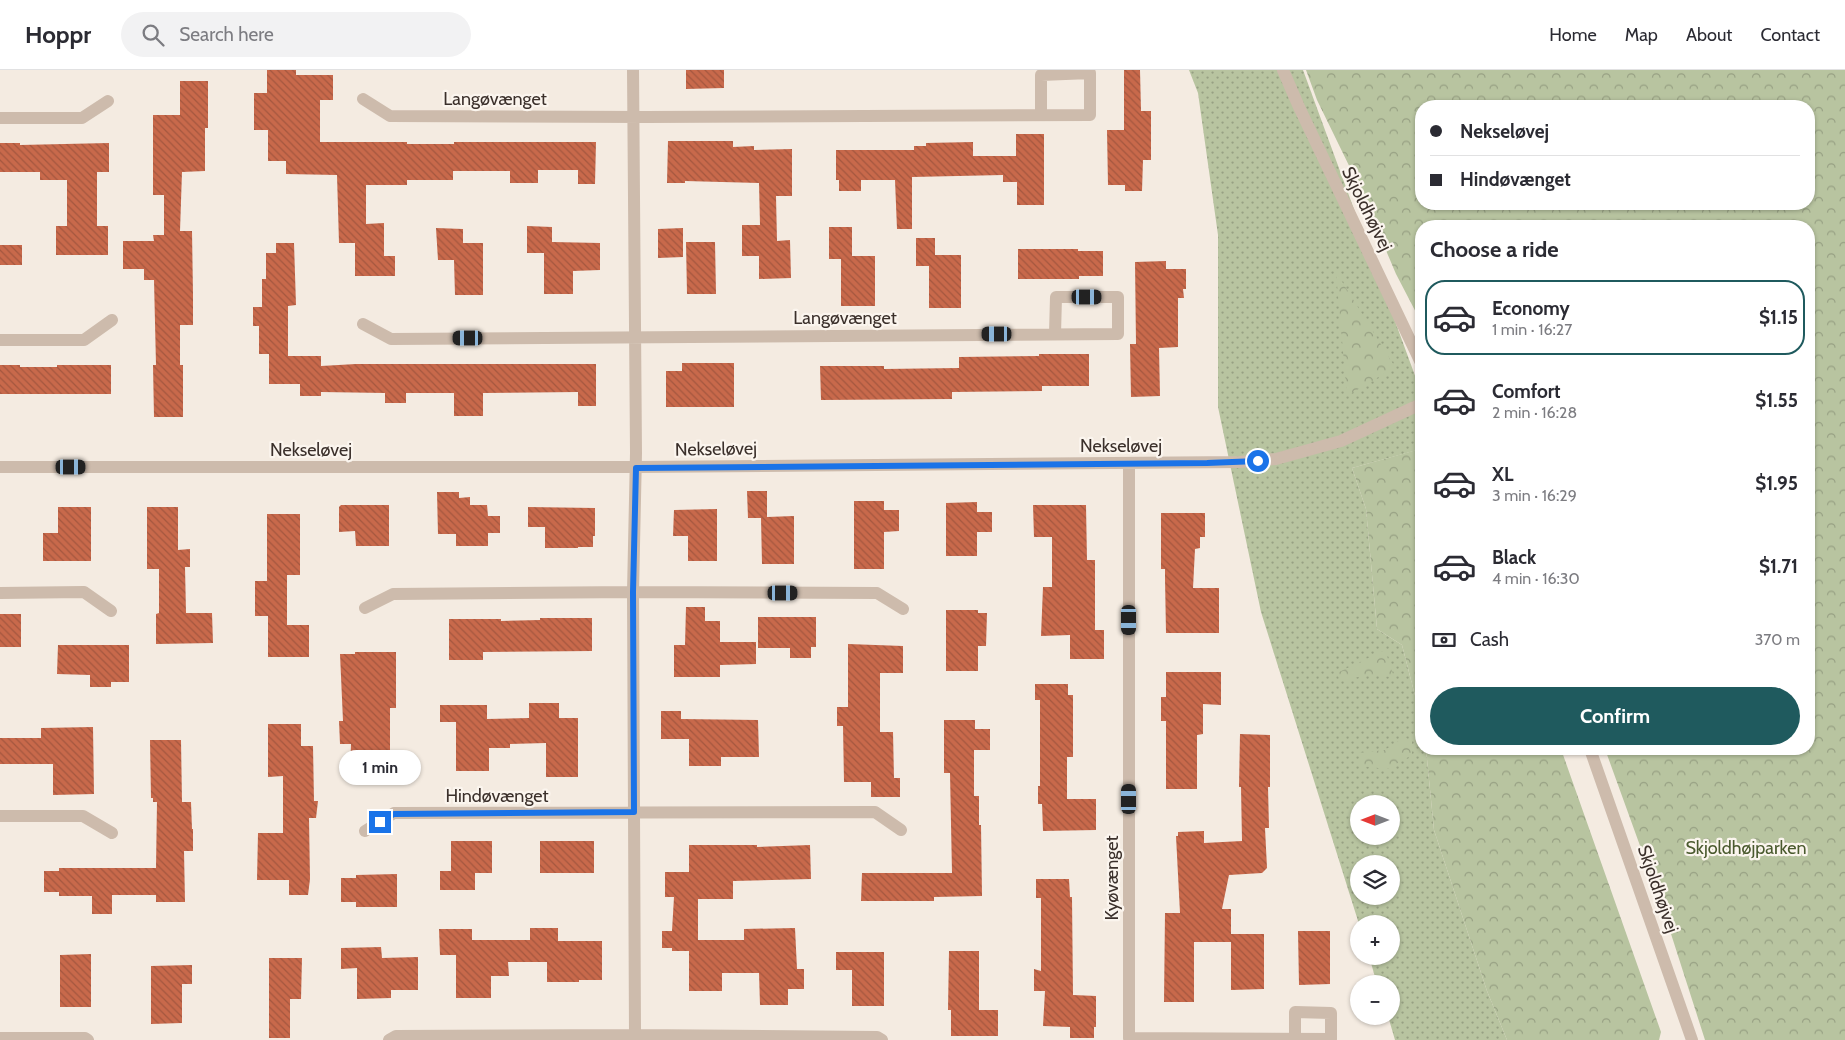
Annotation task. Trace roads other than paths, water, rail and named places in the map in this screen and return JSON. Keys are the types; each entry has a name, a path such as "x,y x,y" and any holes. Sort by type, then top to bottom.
{"street":[{"path":"632,70 636,468 633,592 635,1035"},
{"name":"Skjoldhøjvej","path":"1283,70 1415,350"},
{"name":"Langøvænget","path":"363,99 390,116 1090,115 1090,73 1041,74 1041,115"},
{"path":"0,118 82,118 108,100"},
{"name":"Langøvænget","path":"363,324 391,339 1118,334 1118,297 1056,297 1055,334"},
{"path":"0,340 84,340 112,320"},
{"name":"Nekseløvej","path":"0,467 636,468 1240,462 1276,459 1341,440 1415,407"},
{"name":"Kyøvænget","path":"1129,463 1129,1038 1295,1039"},
{"path":"0,593 84,592 110,611"},
{"path":"364,608 393,594 633,592 877,593 903,609"},
{"name":"Skjoldhøjvej","path":"1592,755 1692,1040"},
{"name":"Hindøvænget","path":"365,831 394,814 634,812 875,812 901,830"},
{"path":"0,816 83,816 112,833"},
{"path":"390,1040 396,1036 635,1035 877,1037 882,1040"},
{"path":"0,1038 85,1038 88,1040"}],"park label":[{"name":"Skjoldhøjparken","path":"1746,848"}]}
